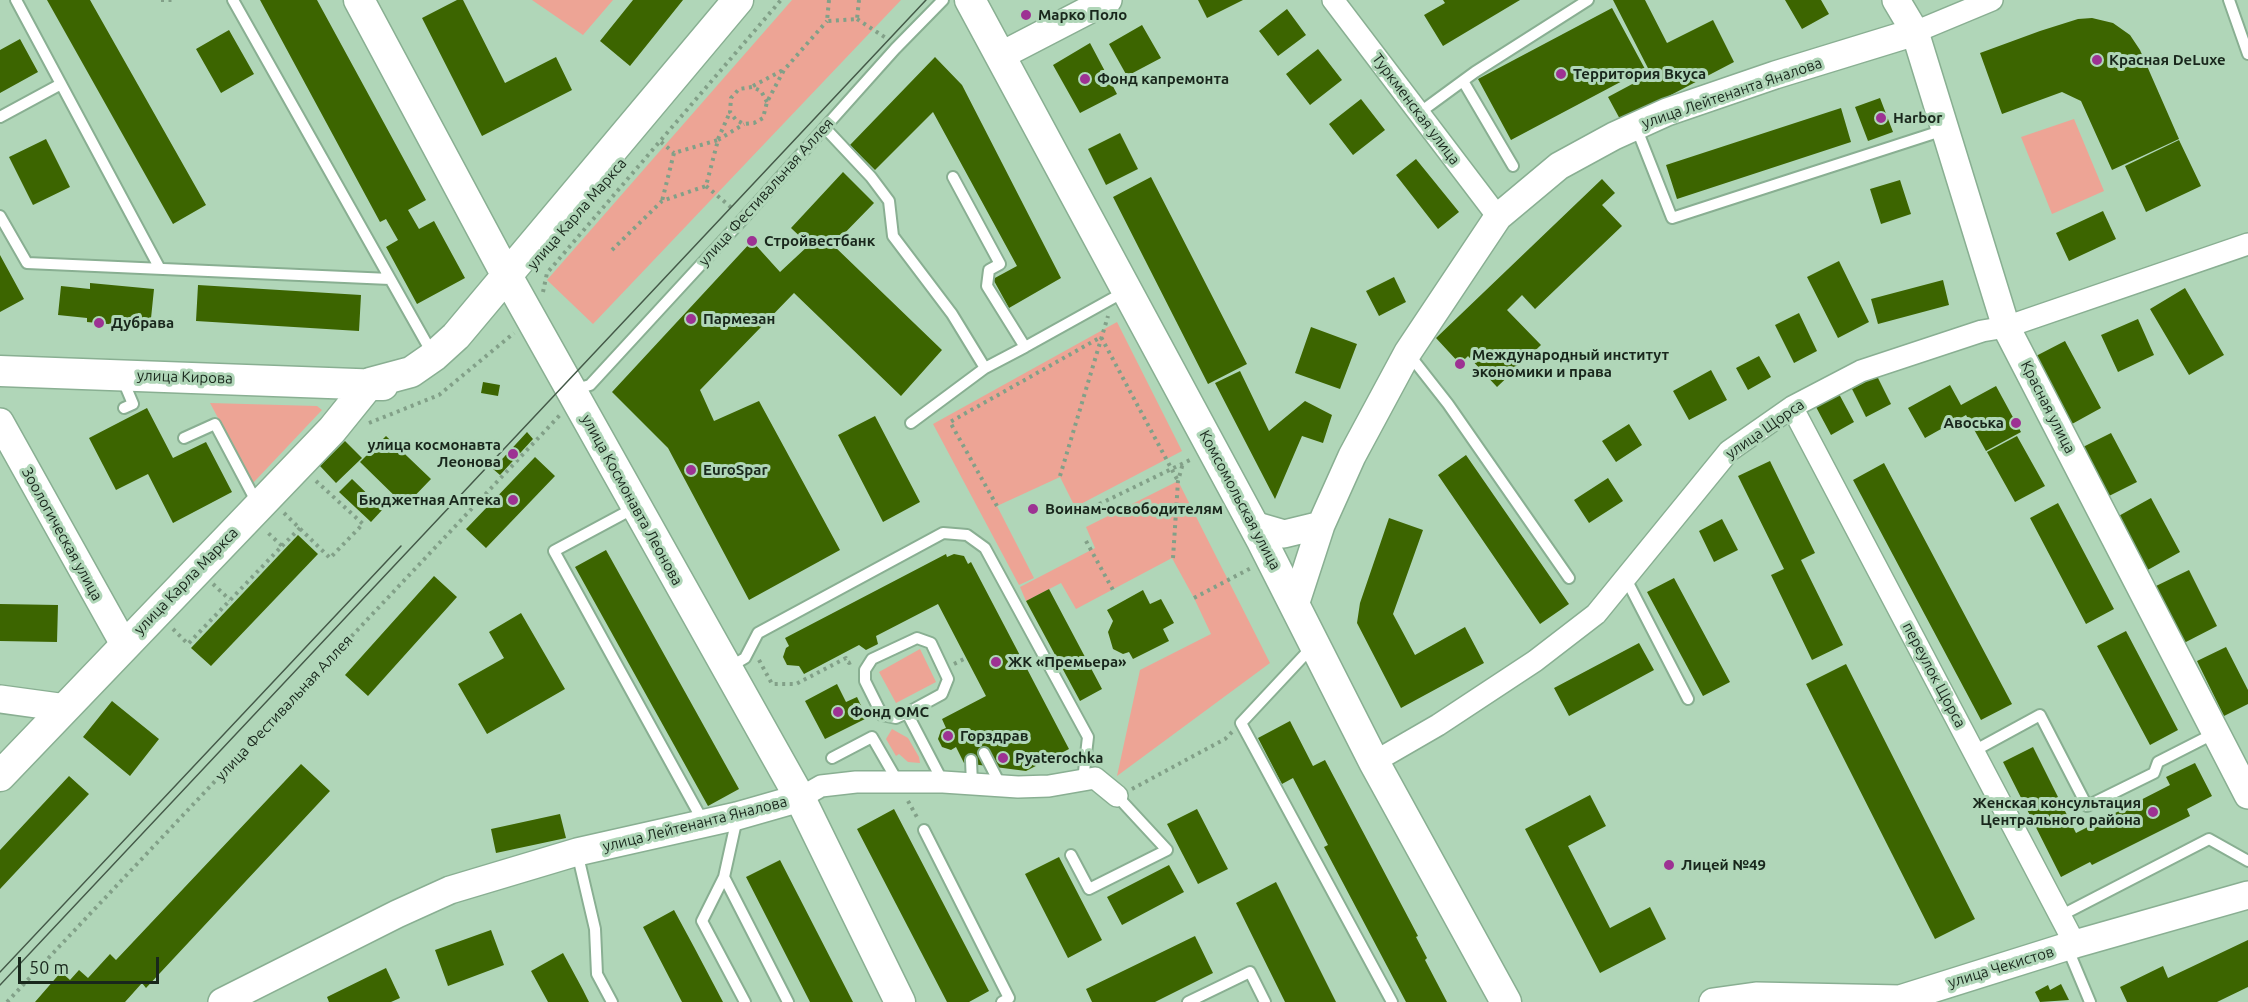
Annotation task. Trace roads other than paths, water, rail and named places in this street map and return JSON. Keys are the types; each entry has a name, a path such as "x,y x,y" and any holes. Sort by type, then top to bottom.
{"main road":[{"name":"улица Космонавта Леонова","path":"358,0 510,281 800,798 900,1002"},
{"name":"улица Карла Маркса","path":"0,776 125,646 266,514 370,384 411,372 434,356 510,281 738,0"},
{"name":"улица Карла Маркса","path":"370,384 387,386 416,379 434,369 493,313 510,281 543,256 758,0"},
{"name":"Комсомольская улица","path":"969,0 1000,56 1118,302 1212,448 1374,762 1506,1002"},
{"name":"улица Кирова","path":"0,371 370,384"}],"street":[{"path":"1000,56 1108,0"},
{"name":"Туркменская улица","path":"1333,0 1498,217"},
{"name":"Красная улица","path":"1896,0 1915,32 2007,327 2248,795"},
{"name":"улица Лейтенанта Яналова","path":"1295,605 1321,525 1352,456 1408,352 1498,217 1559,166 1636,126 1775,75 1915,32 1992,0"},
{"name":"улица Щорса","path":"1374,762 1438,725 1535,661 1596,614 1729,451 1792,407 1861,371 1982,331 2007,327 2248,244"},
{"name":"переулок Щорса","path":"1792,407 2061,916 2071,945"},
{"name":"Зоологическая улица","path":"0,422 125,646"},
{"path":"1253,525 1284,534 1321,525"},
{"path":"0,699 66,708"},
{"name":"улица Лейтенанта Яналова","path":"222,1002 397,914 450,890 577,852 737,816 800,798 821,786 943,782 1001,786 1049,786 1095,778 1117,796"},
{"name":"улица Чекистов","path":"1713,1002 1900,999 2071,945 2248,895"}],"lane":[{"path":"16,0 159,267"},
{"path":"233,0 434,356"},
{"name":"улица Фестивальная Аллея","path":"574,396 742,220 895,49 943,0"},
{"path":"1419,113 1463,81 1588,0"},
{"path":"2229,0 2248,54"},
{"path":"1463,81 1513,166"},
{"path":"0,117 61,84"},
{"path":"1636,126 1672,218 1944,130"},
{"path":"825,128 871,177 889,201 893,236 952,314 985,368"},
{"path":"953,177 1000,264 989,270 987,286 1025,346"},
{"path":"0,216 27,263 159,267 390,279"},
{"path":"911,423 985,368 1025,346 1118,302"},
{"path":"1408,352 1448,404 1569,579"},
{"path":"120,375 133,404 124,408"},
{"path":"184,438 215,424 266,514"},
{"path":"636,506 554,551 704,823"},
{"path":"727,668 746,658 758,633 943,533 967,535 985,548 1088,737 1083,780"},
{"path":"1625,577 1688,699"},
{"path":"918,638 925,639 935,649 947,672 947,686 937,698 907,713 896,718 882,715 865,681 865,670 872,659 918,638"},
{"path":"1314,645 1241,723 1392,1002"},
{"path":"907,713 943,782"},
{"path":"1974,751 2040,715 2087,806 2154,773 2158,762 2215,733"},
{"path":"832,758 872,737 898,782"},
{"path":"984,753 1001,786"},
{"path":"971,760 972,784"},
{"path":"1071,855 1089,889 1167,850 1117,796"},
{"path":"737,816 724,877 702,921 745,1002"},
{"path":"924,830 1009,1001"},
{"path":"2061,916 2209,839 2248,861"},
{"path":"577,852 595,929 597,974 612,1002"},
{"path":"724,877 788,1002"},
{"path":"2071,945 2090,1002"},
{"path":"1188,1002 1250,972 1265,1002"}],"tram line":[{"path":"0,985 926,0"},
{"path":"0,972 401,546"}],"place":[{"name":"Марко Поло","path":"1026,15"},
{"name":"Красная DeLuxe","path":"2097,60"},
{"name":"Территория Вкуса","path":"1561,74"},
{"name":"Фонд капремонта","path":"1085,79"},
{"name":"Harbor","path":"1881,118"},
{"name":"Стройвестбанк","path":"752,241"},
{"name":"Пармезан","path":"691,319"},
{"name":"Дубрава","path":"99,323"},
{"name":"Международный институт экономики и права","path":"1460,364"},
{"name":"Авоська","path":"2016,423"},
{"name":"улица космонавта Леонова","path":"513,454"},
{"name":"EuroSpar","path":"691,470"},
{"name":"Бюджетная Аптека","path":"513,500"},
{"name":"Воинам-освободителям","path":"1033,509"},
{"name":"ЖК «Премьера»","path":"996,662"},
{"name":"Фонд ОМС","path":"838,712"},
{"name":"Горздрав","path":"948,736"},
{"name":"Pyaterochka","path":"1003,758"},
{"name":"Женская консультация Центрального района","path":"2153,812"},
{"name":"Лицей №49","path":"1669,865"}]}
